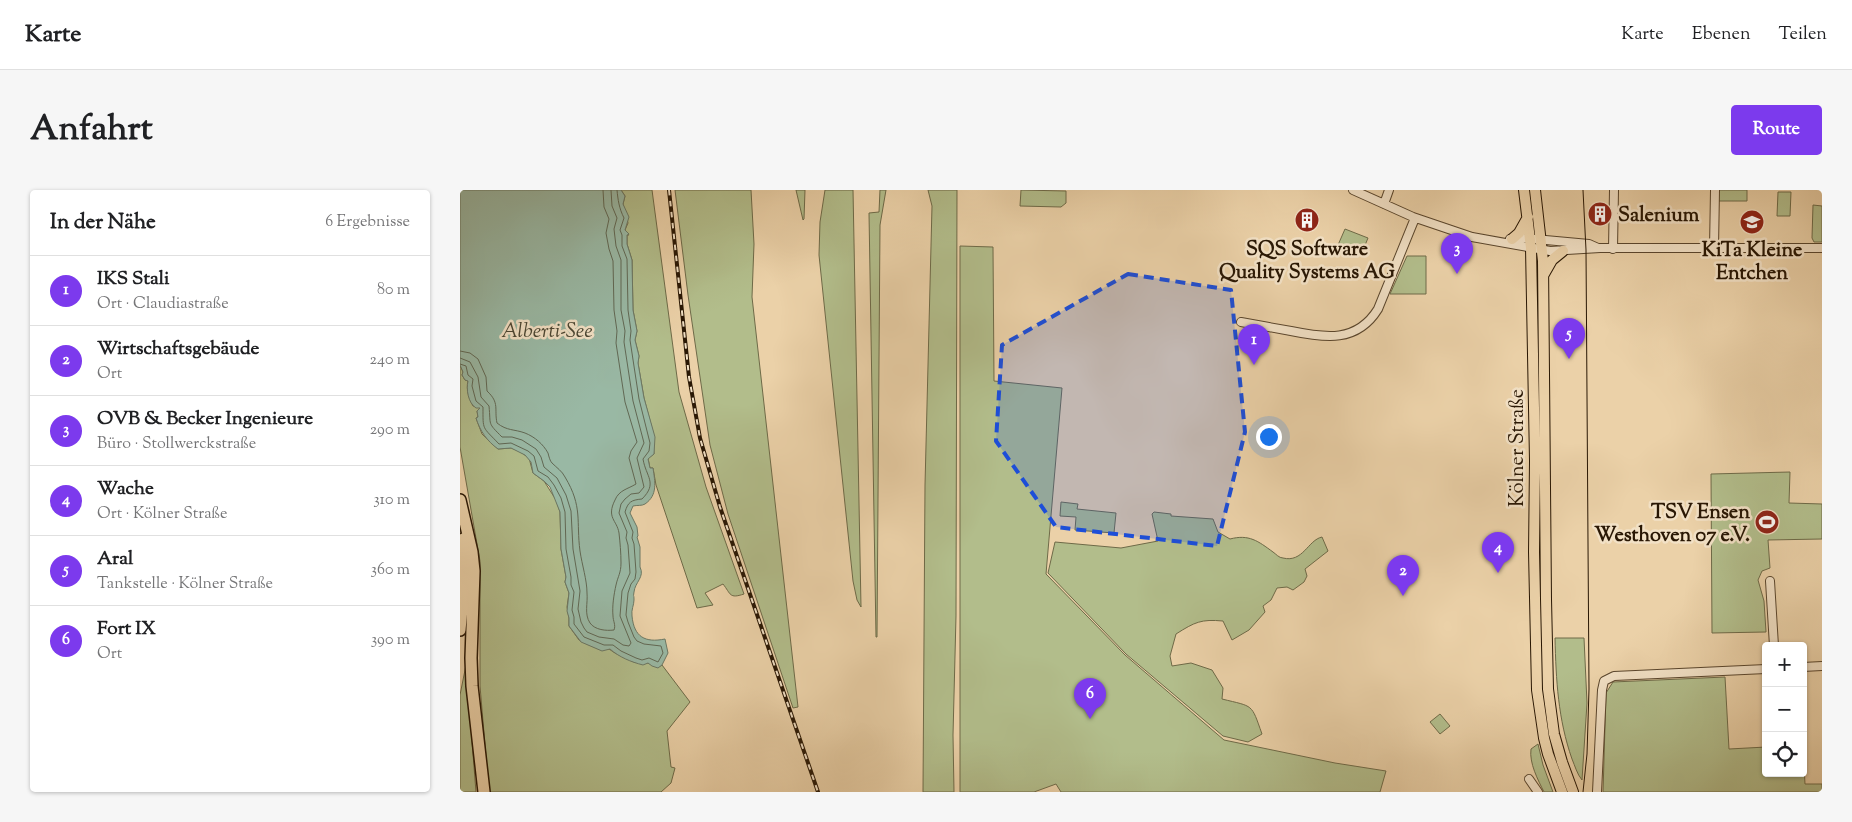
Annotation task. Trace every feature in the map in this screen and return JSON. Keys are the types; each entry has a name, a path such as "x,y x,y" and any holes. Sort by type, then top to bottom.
{"highway":[{"path":"460,500 472,552 474,571 472,678 484,792"},
{"path":"460,512 464,553 460,630"}],"main road":[{"name":"Kölner Straße","path":"1524,190 1531,243 1539,400 1548,689 1556,742 1573,792"},
{"name":"Kölner Straße","path":"1535,190 1542,245 1543,275 1534,552 1537,690 1544,738 1562,792"},
{"path":"1512,238 1519,233 1528,217"},
{"path":"1543,275 1552,260 1564,251"}],"street":[{"path":"1353,190 1415,218 1472,237 1496,241 1531,243"},
{"path":"1384,204 1389,190"},
{"path":"1613,249 1614,190"},
{"path":"1714,248 1715,190"},
{"path":"1241,322 1323,336 1338,336 1356,330 1370,319 1378,308 1415,218"},
{"path":"1496,241 1512,238 1564,251 1600,248 1822,248"},
{"path":"1542,245 1589,244 1600,248"},
{"path":"1770,581 1774,642"},
{"path":"1807,667 1822,666"},
{"path":"1597,792 1604,681 1614,676 1762,669"},
{"path":"1529,779 1538,792"}],"highlighted area":[{"path":"1128,274 1231,290 1245,432 1217,546 1056,527 996,441 1002,345"}],"green space":[{"path":"621,190 652,190 679,392 706,487 744,594 733,596 723,584 705,593 713,605 697,608 656,485 653,468 650,468 648,458 654,454 653,432 644,398 638,363 639,356 635,340 637,331 633,310 632,260 627,244 627,235 629,235 625,230 628,223 623,204 625,196"},
{"path":"675,190 751,190 754,244 752,297 798,707 793,708 728,514 710,445"},
{"path":"796,190 805,190 803,220"},
{"path":"825,190 853,190 861,607 857,600 853,581 819,255 820,222"},
{"path":"880,190 886,190 880,225 876,637 869,213 879,212"},
{"path":"928,190 957,190 954,792 923,792 925,485 932,206"},
{"path":"1021,190 1066,191 1066,203 1061,207 1020,206"},
{"path":"1718,190 1747,190 1747,201 1718,201"},
{"path":"1778,192 1791,192 1790,216 1777,216"},
{"path":"1813,205 1822,206 1822,242 1814,242 1812,238"},
{"path":"1345,229 1368,238 1361,255 1338,245"},
{"path":"960,246 993,247 994,381 1062,388 1046,574 1125,655 1224,740 1335,763 1386,771 1380,792 1061,792 1056,784 1034,792 960,792"},
{"path":"1407,256 1426,256 1426,294 1390,294"},
{"path":"460,365 463,372 462,375 468,381 469,397 473,406 480,408 477,411 478,417 476,418 482,434 498,449 511,448 529,458 533,473 544,481 556,500 560,512 561,549 566,577 565,582 569,593 567,607 569,626 579,640 587,644 599,649 609,649 634,662 648,663 658,667 662,665 690,702 667,731 671,767 675,768 671,783 661,792 489,792 480,686 480,561 460,447"},
{"path":"1790,472 1789,503 1822,504 1822,539 1768,540 1770,568 1762,571 1758,580 1764,601 1766,632 1712,633 1711,474"},
{"path":"1061,502 1078,504 1077,509 1116,513 1114,533 1075,530 1076,517 1060,516"},
{"path":"1154,512 1171,514 1171,516 1213,519 1218,532 1230,539 1248,538 1263,545 1282,558 1290,559 1296,557 1313,542 1322,537 1328,551 1305,569 1307,576 1304,582 1293,590 1287,587 1277,588 1271,600 1263,606 1265,612 1249,630 1232,640 1223,621 1198,622 1176,634 1170,656 1172,666 1191,663 1212,670 1223,688 1222,699 1246,705 1253,711 1262,734 1248,742 1223,736 1126,654 1048,573 1055,542 1121,548 1158,541 1152,514"},
{"path":"1555,638 1584,638 1587,703 1582,780 1577,773 1567,744 1561,714 1557,684"},
{"path":"466,665 476,792 460,792 460,695"},
{"path":"1725,677 1729,749 1762,747 1762,777 1805,777 1805,784 1822,784 1822,792 1603,792 1606,693 1613,682"},
{"path":"1440,714 1450,726 1440,734 1430,722"},
{"path":"1538,744 1553,792 1544,792 1533,766 1531,749"}],"water":[{"name":"Alberti-See","path":"460,190 621,190 625,196 623,204 629,217 625,230 629,234 627,235 627,244 632,260 633,310 637,331 635,340 644,398 655,437 654,454 648,459 650,468 653,468 654,492 645,504 633,506 630,513 637,527 641,571 641,577 635,588 632,614 633,623 638,634 646,639 665,639 668,653 662,665 658,668 648,663 643,665 630,661 610,649 602,651 581,642 569,626 567,611 569,593 565,582 566,577 561,549 560,512 550,487 533,473 531,462 525,455 511,448 498,449 490,443 478,423 476,418 478,417 477,411 480,408 473,406 469,399 468,381 462,375 463,372 460,365"}],"tram line":[{"path":"1583,190 1586,250 1589,689 1587,754 1583,792"}],"railway":[{"path":"669,190 689,377 700,438 720,507 818,792"}],"place":[{"name":"Salenium","path":"1600,214"},
{"name":"SQS Software Quality Systems AG","path":"1307,220"},
{"name":"KiTa Kleine Entchen","path":"1752,222"},
{"name":"OVB & Becker Ingenieure","path":"1457,274"},
{"name":"Aral","path":"1569,359"},
{"name":"IKS Stali","path":"1254,365"},
{"name":"TSV Ensen Westhoven 07 e.V.","path":"1767,522"},
{"name":"Wache","path":"1498,573"},
{"name":"Wirtschaftsgebäude","path":"1403,596"},
{"name":"Fort IX","path":"1090,719"}]}
